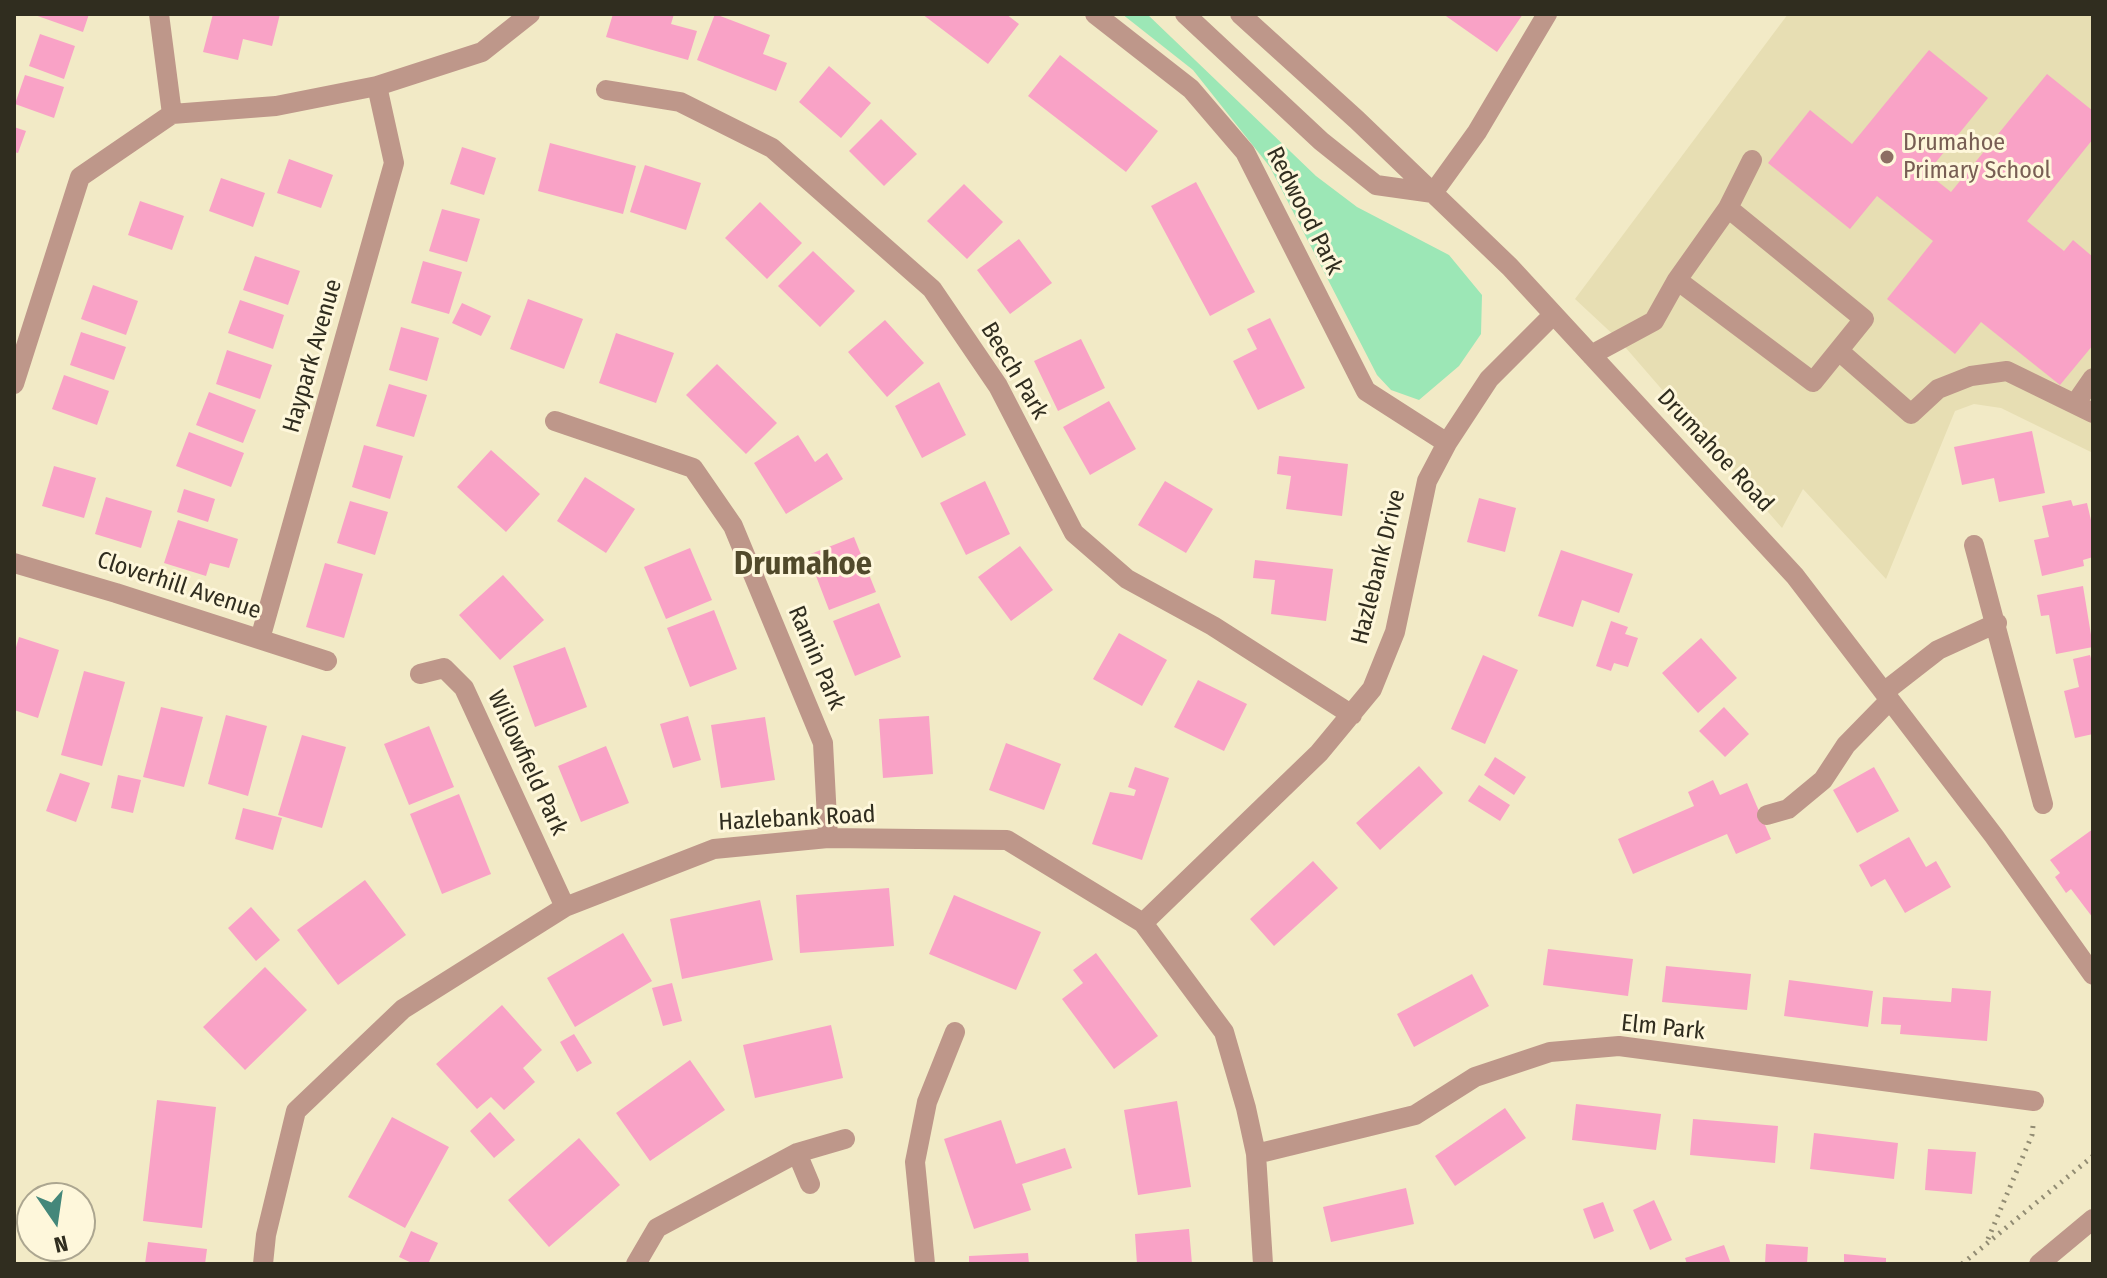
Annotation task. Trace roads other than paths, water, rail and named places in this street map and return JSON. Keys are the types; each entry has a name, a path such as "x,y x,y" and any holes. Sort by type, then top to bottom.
{"street":[{"path":"159,14 172,114"},
{"path":"14,384 80,177 172,114 276,106 377,86 482,52 530,14"},
{"name":"Redwood Park","path":"1095,14 1191,89 1245,152 1366,391 1447,443"},
{"path":"1185,14 1321,141 1376,185 1433,193 1477,132 1547,14"},
{"name":"Drumahoe Road","path":"1240,14 1357,120 1510,267 1795,576 1994,836 2093,975"},
{"name":"Haypark Avenue","path":"260,639 394,163 377,86"},
{"name":"Beech Park","path":"606,90 680,102 772,148 932,289 998,386 1074,533 1127,579 1213,626 1352,715"},
{"path":"1591,355 1654,321 1677,280 1728,208 1752,160"},
{"path":"1677,280 1813,382 1864,319 1728,208"},
{"name":"Hazlebank Drive","path":"1143,923 1319,753 1372,689 1395,632 1427,481 1447,443 1489,379 1553,315"},
{"path":"1839,351 1911,414 1938,389 1971,376 2007,371 2084,409 2093,378"},
{"name":"Ramin Park","path":"555,421 693,468 733,526 823,743 828,838"},
{"path":"1974,545 2043,804"},
{"name":"Cloverhill Avenue","path":"14,563 327,661"},
{"path":"1767,815 1788,809 1823,780 1846,745 1887,696 1938,650 1997,623"},
{"name":"Willowfield Park","path":"420,674 444,668 464,688 565,907"},
{"name":"Hazlebank Road","path":"263,1264 266,1235 296,1111 403,1009 565,907 714,849 828,838 1007,840 1143,923 1224,1032 1256,1154 1263,1264"},
{"path":"925,1264 915,1162 927,1102 955,1032"},
{"name":"Elm Park","path":"1256,1154 1415,1115 1475,1077 1550,1052 1619,1046 2034,1101"},
{"path":"636,1264 657,1228 797,1153 845,1139"},
{"path":"797,1153 810,1184"},
{"path":"2039,1264 2093,1219"}],"place":[{"name":"Drumahoe Primary School","path":"1887,157"}],"district":[{"name":"Drumahoe","path":"803,565"}]}
